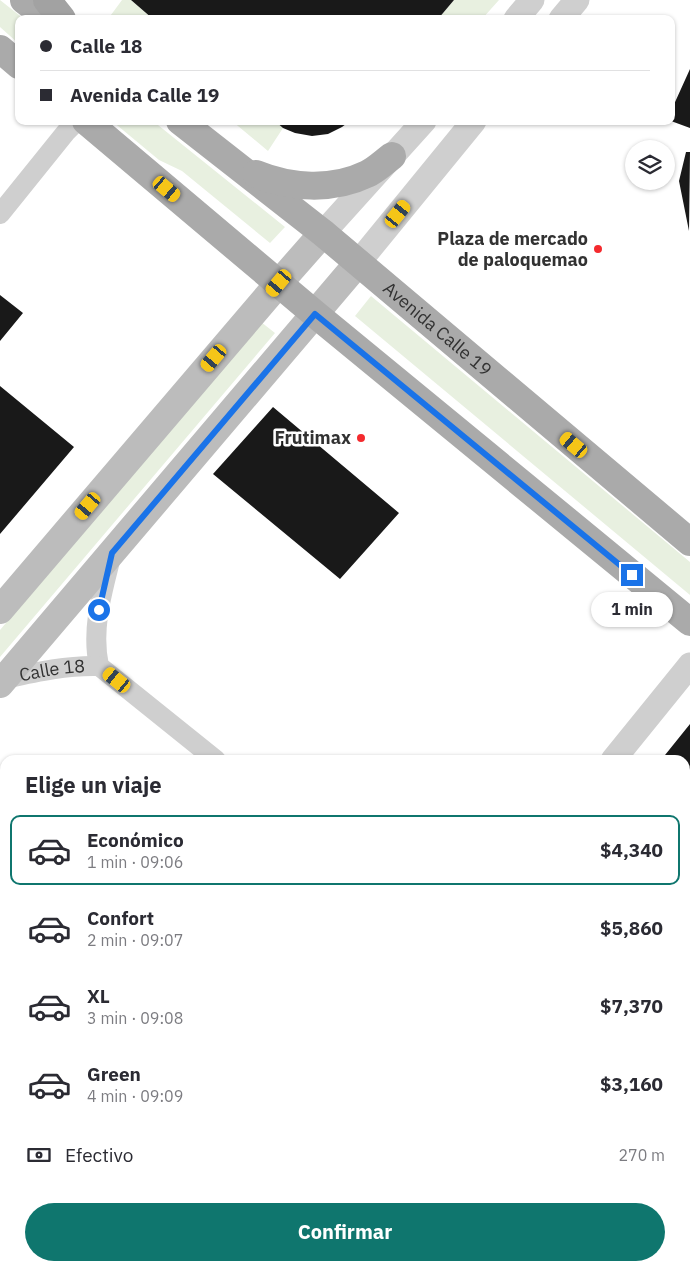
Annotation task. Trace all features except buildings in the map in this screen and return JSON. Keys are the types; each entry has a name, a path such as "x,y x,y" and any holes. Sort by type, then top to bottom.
{"highway":[{"path":"47,0 59,15"}],"main road":[{"path":"24,0 44,15"},
{"path":"0,49 15,62"},
{"path":"91,125 315,314 690,622"},
{"name":"Avenida Calle 19","path":"185,125 323,233 690,542"},
{"path":"237,165 272,180 290,184 316,186 352,180 368,174 392,156"},
{"path":"0,610 323,233"},
{"path":"2,682 358,263"}],"street":[{"path":"519,15 532,0"},
{"path":"564,15 577,0"},
{"path":"0,214 72,125"},
{"path":"323,233 420,125"},
{"path":"358,263 471,125"},
{"name":"Calle 18","path":"99,666 96,652 98,617 112,553"},
{"path":"616,755 690,665"},
{"name":"Calle 18","path":"2,682 59,668 99,666 210,755"}],"green space":[{"path":"0,0 19,15 15,15 15,40 0,27"},
{"path":"122,0 131,0 148,15 111,15"},
{"path":"454,0 499,0 486,15 441,15"},
{"path":"117,125 158,125 285,227 270,243 182,171 159,160"},
{"path":"237,125 280,125 283,128 268,151"},
{"path":"371,296 690,562 690,595 355,316"},
{"path":"261,322 275,333 0,657 0,630"}],"place":[{"name":"Plaza de mercado de paloquemao","path":"598,249"},
{"name":"Frutimax","path":"361,438"}],"route":[{"path":"99,610 112,553 315,314 632,575"}]}
